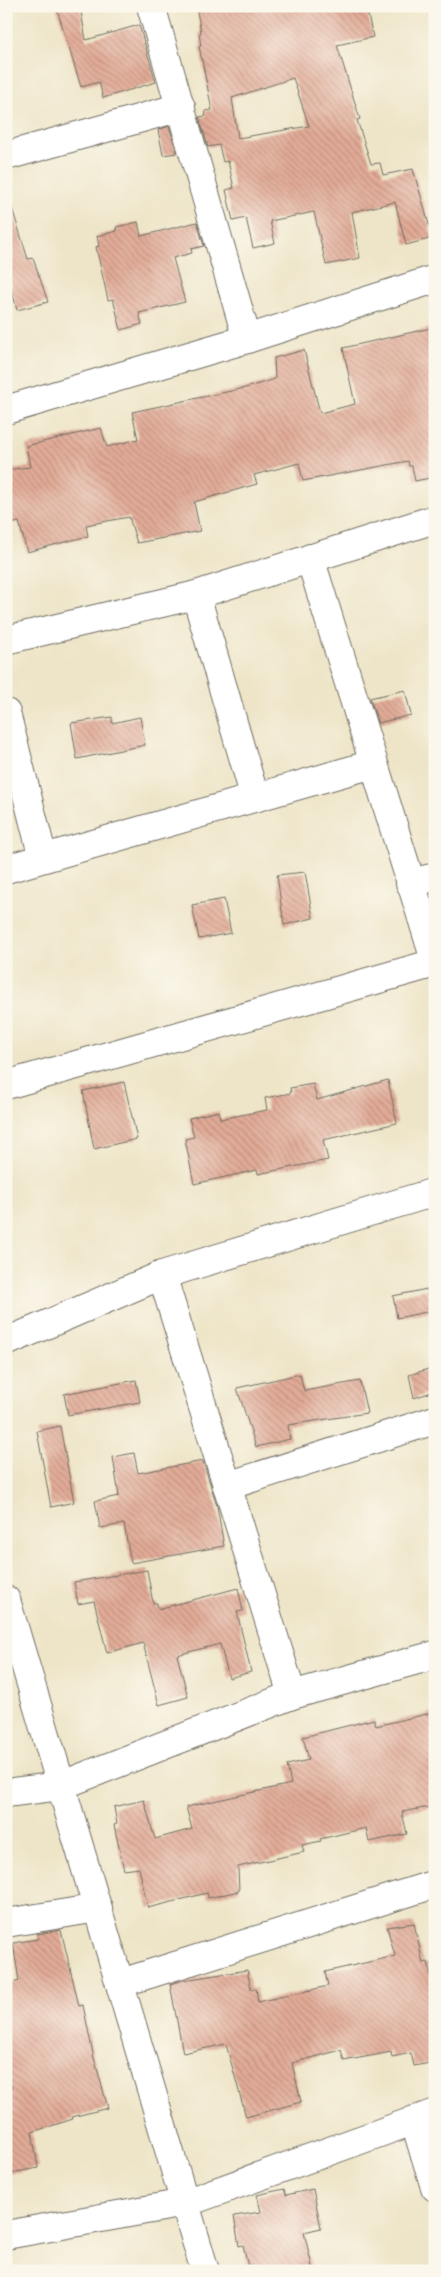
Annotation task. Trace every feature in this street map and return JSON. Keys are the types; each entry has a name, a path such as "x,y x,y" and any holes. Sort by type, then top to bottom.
{"street":[{"path":"151,6 247,338"},
{"path":"6,156 181,107"},
{"path":"6,410 247,338 435,279"},
{"path":"6,640 196,595 435,519"},
{"path":"6,1085 435,962 422,880 373,764 310,558"},
{"path":"196,595 255,798"},
{"path":"6,713 43,858"},
{"path":"6,869 373,764"},
{"path":"6,1342 162,1275 435,1192"},
{"path":"162,1275 292,1695"},
{"path":"227,1486 435,1420"},
{"path":"6,1600 205,2271"},
{"path":"6,1793 60,1786 292,1695 435,1655"},
{"path":"121,1983 435,1884"},
{"path":"6,1923 98,1908"},
{"path":"6,2235 186,2203 424,2117 435,2187"}],"building":[{"path":"56,6 80,6 86,40 139,25 156,82 103,98 99,82 81,87"},
{"path":"196,6 366,6 373,37 337,45 360,119 357,120 371,164 380,163 383,175 413,169 433,238 406,245 395,202 352,212 360,258 326,265 314,212 270,221 275,243 253,248 246,218 233,221 226,190 234,188 228,161 223,162 219,145 208,147 199,117 206,116 205,111 212,110 199,46 201,46 199,34 201,33","holes":["293,78 309,126 238,138 232,98"]},
{"path":"169,126 177,153 163,155 158,130"},
{"path":"11,205 28,259 33,258 48,302 17,310 6,270 6,206"},
{"path":"138,222 141,236 197,222 204,246 191,249 192,253 173,258 185,302 139,313 142,324 121,330 113,299 108,300 96,247 99,246 97,236 117,231 116,227"},
{"path":"435,327 435,477 415,481 412,466 409,466 408,461 303,481 299,463 254,475 257,484 194,502 200,531 137,543 129,517 86,525 88,536 27,552 19,522 6,525 6,470 30,467 26,446 101,428 107,447 138,439 132,412 245,388 275,379 274,358 304,350 320,413 355,404 343,348"},
{"path":"405,690 411,715 378,723 370,698"},
{"path":"112,717 112,723 140,717 145,745 77,759 71,723"},
{"path":"305,872 313,918 284,925 277,875"},
{"path":"224,899 231,933 199,939 192,905"},
{"path":"388,1080 397,1123 323,1140 328,1160 258,1174 257,1170 194,1184 185,1139 194,1137 189,1118 219,1111 220,1119 267,1110 265,1098 291,1093 290,1088 313,1084 317,1100"},
{"path":"124,1082 137,1139 94,1149 83,1091"},
{"path":"427,1289 431,1311 397,1318 393,1296"},
{"path":"435,1367 435,1391 414,1398 409,1375"},
{"path":"300,1374 304,1391 360,1381 367,1413 288,1425 290,1439 256,1447 237,1388"},
{"path":"136,1380 140,1402 68,1415 64,1394"},
{"path":"60,1426 74,1502 51,1507 37,1431"},
{"path":"134,1453 138,1473 203,1461 217,1506 224,1546 131,1563 124,1524 100,1528 95,1501 119,1496 113,1457"},
{"path":"147,1570 153,1603 157,1603 158,1609 238,1588 243,1611 237,1612 251,1672 229,1678 220,1644 177,1655 188,1697 159,1705 143,1643 107,1653 94,1601 78,1604 74,1582"},
{"path":"435,1712 435,1806 402,1812 407,1834 369,1842 366,1828 320,1839 321,1841 302,1845 304,1852 238,1867 239,1891 208,1898 207,1893 148,1908 139,1868 124,1870 114,1825 117,1824 114,1807 144,1800 155,1839 192,1829 186,1807 291,1784 287,1765 309,1760 303,1737 374,1719 376,1726"},
{"path":"414,1923 423,1963 428,1962 432,1981 435,1980 435,2062 414,2066 411,2053 392,2057 391,2052 344,2061 341,2050 292,2063 301,2102 246,2117 226,2044 183,2053 170,1984 247,1970 251,1989 256,1988 258,2002 328,1986 325,1972 395,1956 387,1927"},
{"path":"61,1930 79,2006 83,2005 93,2054 108,2108 72,2117 73,2119 32,2132 38,2168 6,2174 6,2090 12,2088 6,2067 6,1985 19,1981 13,1943 38,1939 37,1934"},
{"path":"284,2189 286,2195 313,2189 321,2228 304,2232 313,2271 249,2271 243,2245 239,2246 234,2216 261,2212 257,2195"}]}
